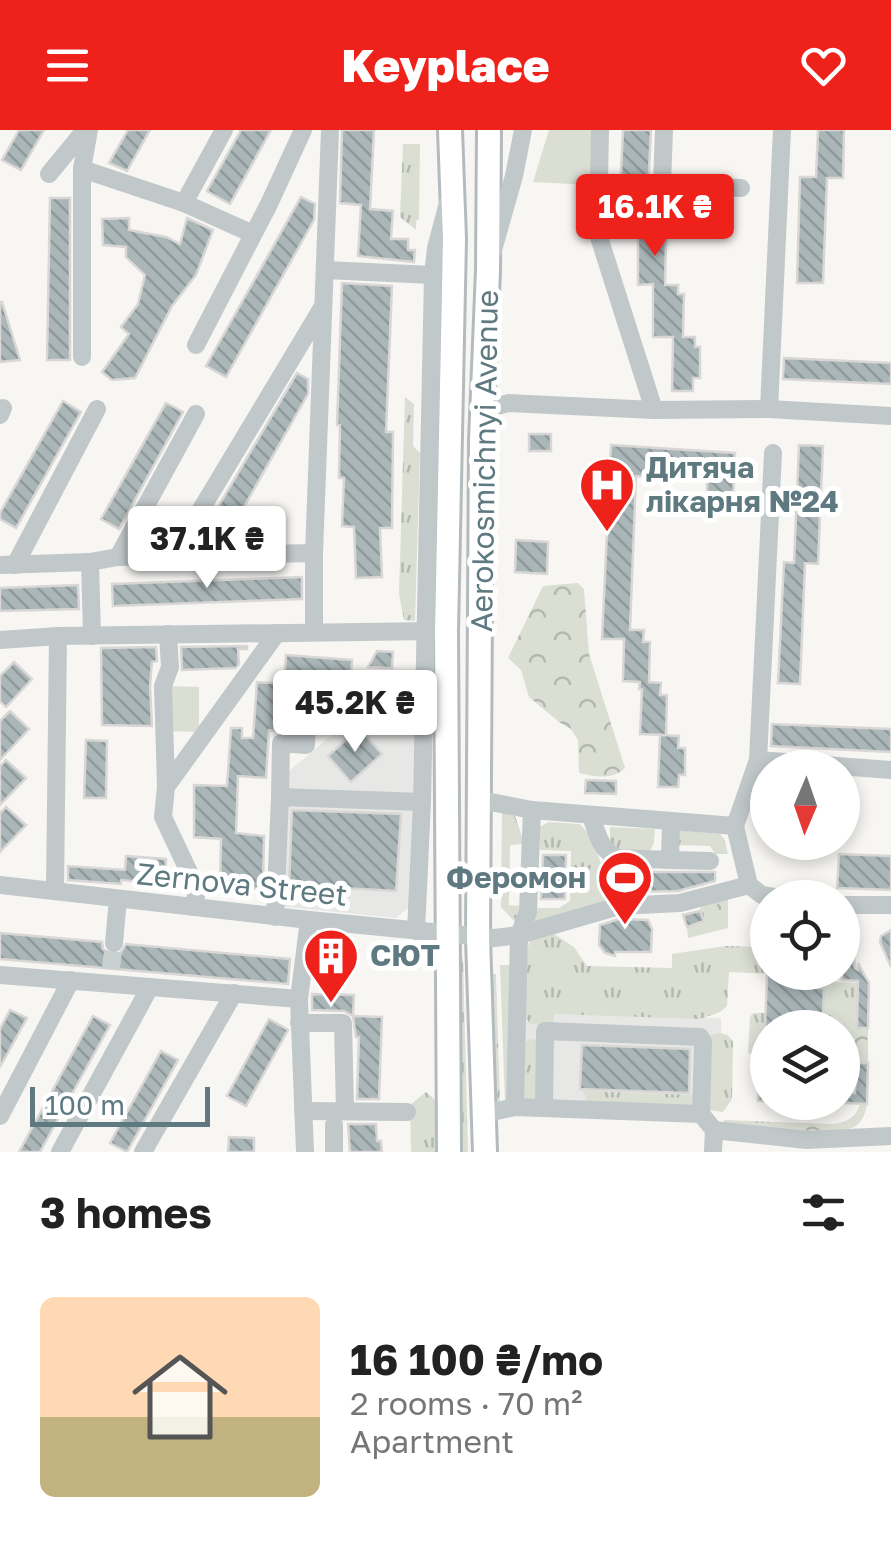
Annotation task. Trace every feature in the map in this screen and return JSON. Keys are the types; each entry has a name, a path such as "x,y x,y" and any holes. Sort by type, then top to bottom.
{"main road":[{"name":"Aerokosmichnyi Avenue","path":"449,1152 436,631 454,239 450,130"},
{"name":"Aerokosmichnyi Avenue","path":"485,1152 478,938 482,406 490,130"}],"street":[{"path":"82,357 82,169 87,130"},
{"path":"48,174 87,130"},
{"path":"184,204 224,130"},
{"path":"196,345 302,130"},
{"path":"314,632 330,130"},
{"path":"488,270 523,130"},
{"path":"600,130 598,234 654,410"},
{"path":"661,211 664,130"},
{"path":"769,409 782,130"},
{"path":"82,169 184,204 253,234"},
{"path":"662,186 741,188"},
{"path":"416,931 436,631 433,274 451,193"},
{"path":"325,270 433,274"},
{"path":"173,556 323,306"},
{"path":"482,406 508,403 654,410 769,409 891,416"},
{"path":"7,565 97,409"},
{"path":"118,557 196,414"},
{"path":"758,750 773,452"},
{"path":"7,565 118,557 314,552"},
{"path":"90,562 92,636"},
{"path":"0,640 436,631"},
{"path":"166,787 277,633"},
{"path":"168,634 170,666 163,686 163,817 197,889 194,907"},
{"path":"54,890 58,636"},
{"path":"274,916 281,744 306,745 308,694"},
{"path":"860,768 891,770"},
{"path":"749,885 735,826 750,783"},
{"path":"280,797 422,802"},
{"path":"480,800 532,810 735,826"},
{"path":"515,1107 519,935 528,912 532,810"},
{"path":"591,816 601,844 611,856 710,862"},
{"path":"670,860 672,822"},
{"name":"Zernova Street","path":"0,885 478,938 519,935 618,906 680,903 749,885"},
{"path":"114,943 118,899"},
{"path":"860,904 891,905"},
{"path":"304,1152 299,999 309,920"},
{"path":"0,975 71,980 111,976 150,987 299,999"},
{"path":"0,1116 71,980"},
{"path":"60,1152 150,987"},
{"path":"143,1152 234,993"},
{"path":"300,1023 343,1022 340,1118 334,1152"},
{"path":"515,1030 700,1037 701,1114 714,1130 713,1152"},
{"path":"544,1108 545,1031"},
{"path":"483,1114 515,1107 701,1114"},
{"path":"303,1111 340,1118 407,1112"},
{"path":"714,1130 808,1140 891,1136"}],"shaded area":[{"path":"371,702 416,703 410,906 396,918 278,906 288,772"},
{"path":"522,1013 721,1018 722,1110 522,1103"}],"green space":[{"path":"549,130 594,130 592,185 533,182"},
{"path":"403,144 420,144 416,230 400,217"},
{"path":"405,397 414,404 413,446 420,453 415,621 404,620 399,594"},
{"path":"578,583 584,589 589,654 625,768 609,776 579,773 578,740 571,729 529,697 521,670 508,658 543,586"},
{"path":"168,686 199,687 199,732 167,731"},
{"path":"502,811 515,816 522,837 522,844 510,845 509,905 521,906 516,923 501,907"},
{"path":"549,822 580,824 591,837 613,895 609,901 537,926 533,922 538,908 559,908 570,901 571,851 540,850 539,827"},
{"path":"610,827 655,829 650,852 620,852 610,842"},
{"path":"676,830 720,834 728,854 715,854 710,846 676,845"},
{"path":"728,895 728,928 688,938 687,927 704,921 700,908"},
{"path":"721,900 727,903 728,910 720,930 701,931 709,914"},
{"path":"551,932 574,947 587,966 672,968 672,954 750,947 750,973 729,972 727,1006 700,1019 554,1014 553,1026 530,1024 524,1014 526,954 533,938"},
{"path":"457,954 463,959 468,1152 459,1152"},
{"path":"500,965 511,965 509,1100 505,1102"},
{"path":"489,974 496,974 500,1103 494,1099"},
{"path":"860,983 868,988 868,1063 860,1063 860,1010 823,1010 824,990 860,990"},
{"path":"860,1028 862,1028 868,1037 861,1060"},
{"path":"720,1033 733,1042 732,1099 723,1112 708,1110 706,1042 711,1035"},
{"path":"536,1040 537,1099 532,1101 523,1095 525,1042"},
{"path":"583,1091 694,1095 692,1103 683,1107 587,1101"},
{"path":"426,1092 440,1104 440,1152 411,1152 410,1105"},
{"path":"860,1103 867,1104 863,1118 857,1125 832,1131 773,1129 724,1124 724,1120 833,1124 860,1120"},
{"path":"859,1120 841,1129 805,1131 761,1126 839,1126"}],"building":[{"path":"19,130 44,130 21,170 2,160"},
{"path":"128,130 150,130 127,171 109,163"},
{"path":"241,130 271,130 230,204 207,191"},
{"path":"342,130 374,130 370,209 393,211 391,239 408,239 408,250 415,250 414,262 358,256 361,205 340,203"},
{"path":"623,130 651,130 646,230 660,230 661,241 666,241 665,285 678,285 678,294 684,294 683,337 695,337 695,347 700,347 700,378 693,378 693,391 672,391 673,337 653,337 653,284 638,285 638,232 618,232"},
{"path":"818,130 844,130 843,178 827,178 823,283 797,283 800,177 816,177"},
{"path":"301,197 315,204 314,220 226,377 206,366"},
{"path":"50,198 70,198 70,360 47,360"},
{"path":"129,218 129,230 166,237 180,244 187,218 213,230 196,275 172,306 135,378 112,380 102,372 129,334 121,327 138,304 145,275 126,257 126,247 103,245 102,219"},
{"path":"342,283 392,286 386,432 393,432 392,528 380,528 382,577 356,578 354,527 342,526 344,478 339,478 337,425"},
{"path":"2,302 20,360 0,362"},
{"path":"784,358 891,363 891,384 783,379"},
{"path":"297,373 308,379 308,394 224,542 198,541"},
{"path":"63,401 81,412 16,528 0,519 0,513"},
{"path":"166,403 183,412 119,529 101,519"},
{"path":"529,434 551,434 551,451 529,451"},
{"path":"611,445 735,453 733,500 707,498 707,480 636,476 630,630 644,630 643,642 650,642 649,682 661,683 660,695 667,695 666,735 640,734 642,689 640,682 623,681 624,639 602,639"},
{"path":"799,445 823,446 818,564 805,563 800,684 778,683 784,562 794,563"},
{"path":"516,540 548,542 547,574 515,572"},
{"path":"302,577 302,599 113,606 112,584"},
{"path":"78,585 79,609 0,611 0,588"},
{"path":"247,646 238,649 236,668 182,670 181,647"},
{"path":"156,647 157,661 152,662 150,686 152,726 102,725 101,648"},
{"path":"377,651 393,652 392,668 368,667"},
{"path":"286,655 352,660 350,689 301,682 296,693 294,732 269,730 266,778 238,776 236,833 264,836 263,889 220,887 221,839 194,837 194,785 227,786 231,728 242,728 242,738 253,738 257,682 284,684"},
{"path":"14,662 32,679 6,707 0,701 0,676"},
{"path":"10,711 29,729 0,760 0,721"},
{"path":"772,724 891,729 891,752 771,746"},
{"path":"359,728 382,754 351,782 328,756"},
{"path":"660,735 679,736 678,748 685,748 685,775 679,775 678,787 658,787"},
{"path":"86,740 107,741 106,798 84,798"},
{"path":"6,760 26,778 0,805 0,766"},
{"path":"586,780 616,781 616,794 585,793"},
{"path":"6,807 26,825 0,852 0,813"},
{"path":"292,810 401,814 396,891 289,885"},
{"path":"543,855 566,855 565,899 541,899"},
{"path":"860,855 891,856 891,890 860,889 860,880 837,880 839,860 860,860"},
{"path":"126,856 166,859 165,884 68,880 68,866 125,870"},
{"path":"715,872 715,881 678,891 618,892 618,873"},
{"path":"700,911 704,921 687,927 683,915"},
{"path":"619,919 648,920 652,929 651,952 615,952 615,956 605,953 599,945 600,925"},
{"path":"891,930 891,967 880,942 881,936"},
{"path":"0,933 102,942 103,949 112,955 120,954 126,944 290,959 288,984 0,959"},
{"path":"860,967 869,983 868,1028 860,1028"},
{"path":"766,990 824,990 823,1010 766,1010"},
{"name":"СЮТ","path":"312,994 354,995 353,1016 344,1011 312,1010"},
{"path":"10,1010 27,1018 0,1067 0,1029"},
{"path":"93,1016 110,1025 40,1152 19,1152"},
{"path":"353,1016 382,1017 379,1099 357,1099 359,1037"},
{"path":"269,1019 288,1030 246,1106 227,1096"},
{"path":"582,1045 690,1049 689,1093 580,1089"},
{"path":"161,1051 178,1060 127,1152 110,1143"},
{"path":"860,1063 868,1063 867,1104 860,1104"},
{"path":"348,1124 376,1124 382,1152 350,1152"},
{"path":"229,1137 254,1138 254,1152 228,1152"}],"tunnel":[{"path":"111,969 114,943"}],"place":[{"name":"Дитяча лікарня №24","path":"607,534"},
{"name":"Феромон","path":"625,927"},
{"name":"СЮТ","path":"331,1005"}]}
